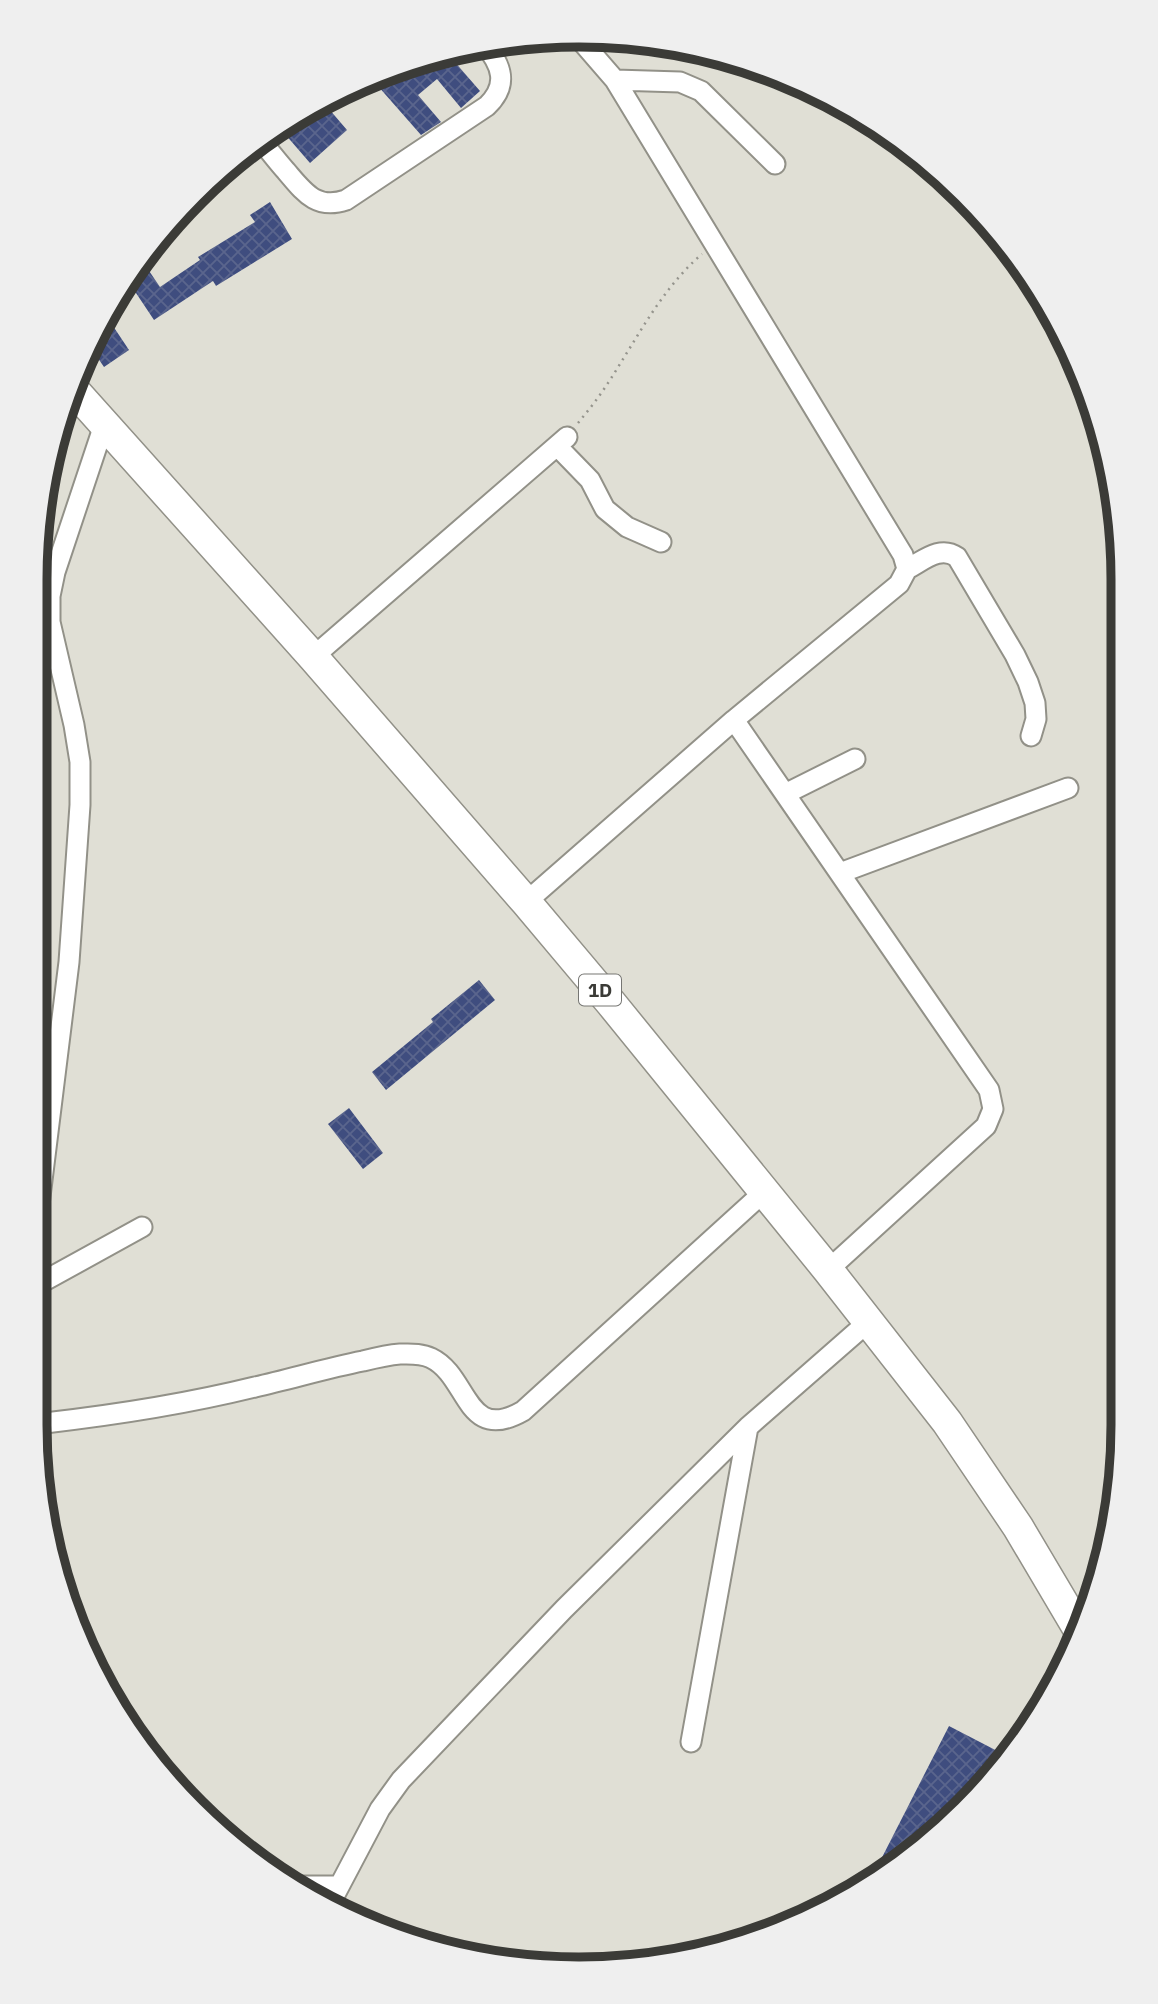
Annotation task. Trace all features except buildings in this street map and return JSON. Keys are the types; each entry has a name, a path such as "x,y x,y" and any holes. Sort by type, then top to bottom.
{"highway":[{"name":"1D","path":"80,397 313,657 526,902 828,1270 947,1422 1018,1527 1073,1620"}],"street":[{"path":"587,47 615,80 903,555 907,569"},
{"path":"267,149 306,195 335,204 346,200 487,106 497,96 501,83 500,69 493,54"},
{"path":"615,80 680,82 701,91 775,164"},
{"path":"47,1140 69,962 78,851 80,762 50,622 50,596 55,572 104,425"},
{"path":"313,657 562,441 590,480 605,509 627,527 661,542"},
{"path":"526,902 734,720 899,584 907,569 940,552 949,551 957,557 1015,655 1035,703 1036,719 1031,736"},
{"path":"734,720 989,1090 993,1109 986,1126 828,1270"},
{"path":"785,794 855,759"},
{"path":"841,873 1068,788"},
{"path":"47,1058 57,1059"},
{"path":"47,1423 115,1415 252,1388 396,1354 432,1358 445,1369 473,1409 483,1418 510,1418 523,1411 764,1192"},
{"path":"47,1279 142,1227"},
{"path":"335,1894 380,1809 401,1780 564,1609 748,1427 868,1322"},
{"path":"691,1742 748,1427"}],"path":[{"path":"562,441 603,391 665,292 683,270 713,244"}]}
